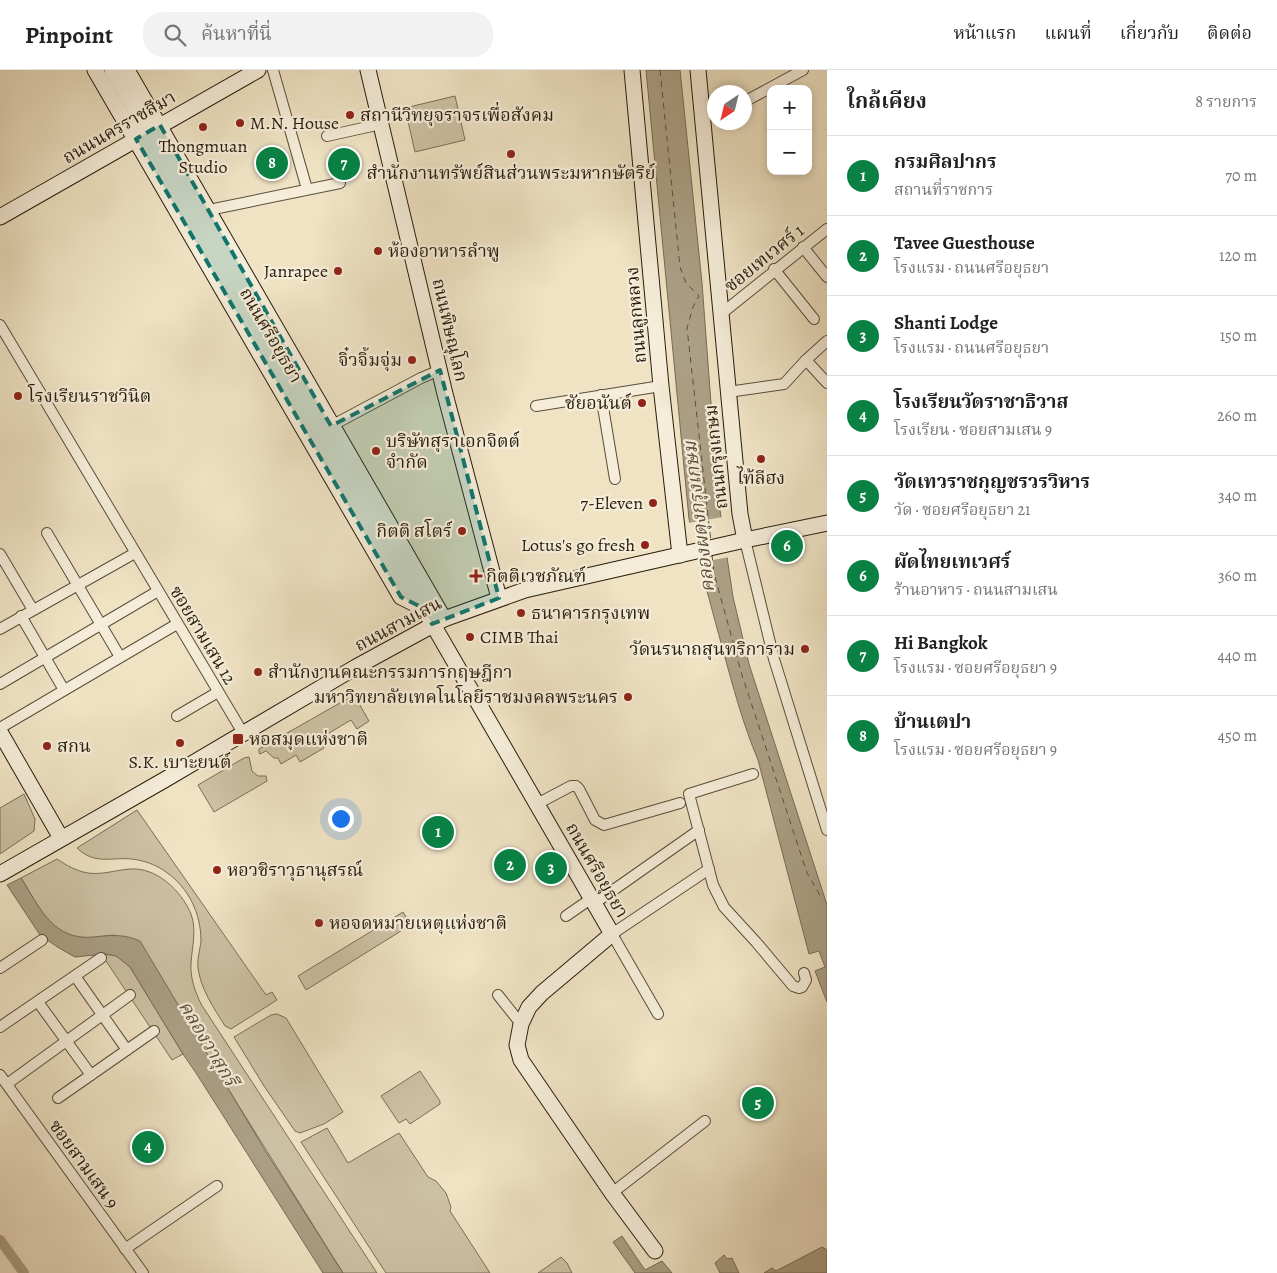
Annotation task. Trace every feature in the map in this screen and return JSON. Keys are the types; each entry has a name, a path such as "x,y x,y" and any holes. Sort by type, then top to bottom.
{"main road":[{"name":"ถนนศรีอยุธยา","path":"95,70 148,132 196,214 271,345 304,414 401,597 423,608 438,621"},
{"name":"ถนนศรีอยุธยา","path":"112,70 271,345 331,426 350,469 438,621 537,804 612,934 542,993 529,1007 521,1024 517,1045 521,1060 612,1193 655,1251"},
{"name":"ถนนศรีอยุธยา","path":"127,70 148,132"},
{"name":"ถนนนครราชสีมา","path":"0,217 258,70"},
{"name":"ถนนพิษณุโลก","path":"368,70 440,370 499,598"},
{"name":"ถนนลูกหลวง","path":"632,70 662,386 685,554"},
{"name":"ถนนกรุงเกษม","path":"698,70 707,113"},
{"name":"ถนนกรุงเกษม","path":"710,130 721,314 740,514 740,541"},
{"name":"ถนนศรีอยุธยา","path":"329,458 350,469"},
{"name":"ถนนสามเสน","path":"0,874 438,621 499,598 560,582 827,523"},
{"name":"ถนนศรีอยุธยา","path":"382,524 423,608"},
{"path":"0,730 61,838"}],"street":[{"path":"273,70 307,189"},
{"path":"752,98 802,70"},
{"path":"327,136 381,124"},
{"path":"196,214 340,183"},
{"name":"ซอยเทเวศร์ 1","path":"721,314 774,269 827,229"},
{"path":"803,247 827,277"},
{"path":"774,269 814,319"},
{"name":"ซอยสามเสน 12","path":"0,325 242,733"},
{"path":"728,392 784,384 806,360 825,346"},
{"path":"806,360 827,384"},
{"path":"331,426 382,398 440,370"},
{"path":"536,406 662,386"},
{"path":"601,395 615,479"},
{"path":"47,533 120,657"},
{"name":"ถนนกรุงเกษม","path":"740,541 827,830"},
{"path":"0,629 135,553"},
{"path":"0,554 33,610"},
{"path":"0,684 158,591"},
{"path":"21,616 64,690"},
{"path":"0,730 177,624"},
{"path":"177,716 218,692"},
{"path":"753,774 689,794 713,885 724,907 793,986 799,988 802,986 806,980 804,973"},
{"path":"537,804 571,786 576,786 595,820 604,825 680,803"},
{"path":"566,916 593,901 699,830"},
{"path":"658,1014 612,934 709,869"},
{"path":"0,968 42,940"},
{"path":"0,1027 101,958"},
{"path":"75,976 127,1050"},
{"path":"7,1084 130,994"},
{"path":"498,995 521,1024"},
{"path":"38,1002 91,1075"},
{"path":"58,1098 154,1031"},
{"name":"ซอยสามเสน 9","path":"0,1075 143,1273"},
{"path":"612,1193 704,1121"},
{"path":"126,1249 217,1186"}],"highlighted area":[{"path":"160,125 331,426 440,370 499,598 432,624 423,608 401,597 136,139"}],"shaded area":[{"path":"455,96 465,140 415,152 405,108"},
{"path":"354,695 369,721 357,729 351,720 319,739 324,748 300,762 296,755 281,764 278,758 274,758 266,751 259,753 259,749"},
{"path":"249,757 252,771 258,776 266,776 267,781 214,812 198,785 244,758"},
{"path":"24,794 35,819 34,831 0,854 0,808"},
{"path":"137,810 266,995 272,992 277,1000 231,1029 225,1026 202,984 198,965 201,941 199,921 192,902 181,886 166,872 149,863 129,859 99,859 84,854 77,848"},
{"path":"57,859 68,866 88,873 140,869 158,876 181,897 187,905 193,920 191,974 201,1004 377,1273 343,1273 197,1039 157,971 114,935 92,938 69,936 60,931 44,915 21,878"},
{"path":"403,912 409,926 306,990 298,976"},
{"path":"102,955 117,956 130,967 183,1054 172,1060"},
{"path":"277,1014 286,1018 343,1112 324,1124 300,1133 295,1131 264,1086 234,1037 271,1015"},
{"path":"420,1071 440,1101 440,1104 410,1124 406,1119 399,1123 381,1096"},
{"path":"327,1128 348,1163 399,1133 428,1177 436,1181 446,1193 451,1207 450,1211 490,1273 386,1273 301,1142"},
{"path":"561,1257 567,1263 572,1273 538,1273"}],"water":[{"name":"คลองผดุงกรุงเกษม","path":"646,70 680,70 702,283 718,497 733,597 749,664 827,905 827,1002 815,971 825,967 819,951 809,954 758,760 735,692 689,519"},
{"name":"คลองวาสุกรี","path":"21,878 49,920 68,934 80,937 123,936 140,941 266,1152 343,1273 323,1273 183,1054 130,967 116,956 105,954 75,957 40,935 7,885"},
{"path":"622,1236 645,1270 662,1261 672,1273 635,1273 613,1242"},
{"path":"822,1247 827,1250 827,1273 764,1273 772,1268 776,1271"},
{"path":"724,1255 727,1259 732,1258 739,1273 720,1273 715,1263"}],"pier":[{"path":"723,517 729,557 697,563 688,523"}],"waterway":[{"path":"0,1240 24,1273"}],"ferry route":[{"path":"660,70 680,267 686,283 699,296 693,307 687,328 711,542"},
{"path":"712,555 714,573 742,675 807,873 821,897"}],"place":[{"name":"สถานีวิทยุจราจรเพื่อสังคม","path":"350,115"},
{"name":"M.N. House","path":"240,123"},
{"name":"Thongmuan Studio","path":"203,127"},
{"name":"สำนักงานทรัพย์สินส่วนพระมหากษัตริย์","path":"511,154"},
{"name":"บ้านเตปา","path":"272,163"},
{"name":"Hi Bangkok","path":"344,164"},
{"name":"ห้องอาหารลำพู","path":"378,251"},
{"name":"Janrapee","path":"338,271"},
{"name":"จิ๋วจิ้มจุ่ม","path":"412,360"},
{"name":"โรงเรียนราชวินิต","path":"18,396"},
{"name":"ชัยอนันต์","path":"642,403"},
{"name":"บริษัทสุราเอกจิตต์ จำกัด","path":"376,451"},
{"name":"ไท้ลีฮง","path":"761,459"},
{"name":"7-Eleven","path":"653,503"},
{"name":"กิตติ สโตร์","path":"462,531"},
{"name":"Lotus's go fresh","path":"645,545"},
{"name":"ผัดไทยเทเวศร์","path":"787,546"},
{"name":"กิตติเวชภัณฑ์","path":"476,576"},
{"name":"ธนาคารกรุงเทพ","path":"521,613"},
{"name":"CIMB Thai","path":"470,637"},
{"name":"วัดนรนาถสุนทริการาม","path":"805,649"},
{"name":"สำนักงานคณะกรรมการกฤษฎีกา","path":"258,672"},
{"name":"มหาวิทยาลัยเทคโนโลยีราชมงคลพระนคร","path":"628,697"},
{"name":"หอสมุดแห่งชาติ","path":"238,739"},
{"name":"S.K. เบาะยนต์","path":"180,743"},
{"name":"สกน","path":"47,746"},
{"name":"กรมศิลปากร","path":"438,832"},
{"name":"Tavee Guesthouse","path":"510,865"},
{"name":"Shanti Lodge","path":"551,868"},
{"name":"หอวชิราวุธานุสรณ์","path":"217,870"},
{"name":"หอจดหมายเหตุแห่งชาติ","path":"319,923"},
{"name":"วัดเทวราชกุญชรวรวิหาร","path":"758,1103"},
{"name":"โรงเรียนวัดราชาธิวาส","path":"148,1147"}]}
